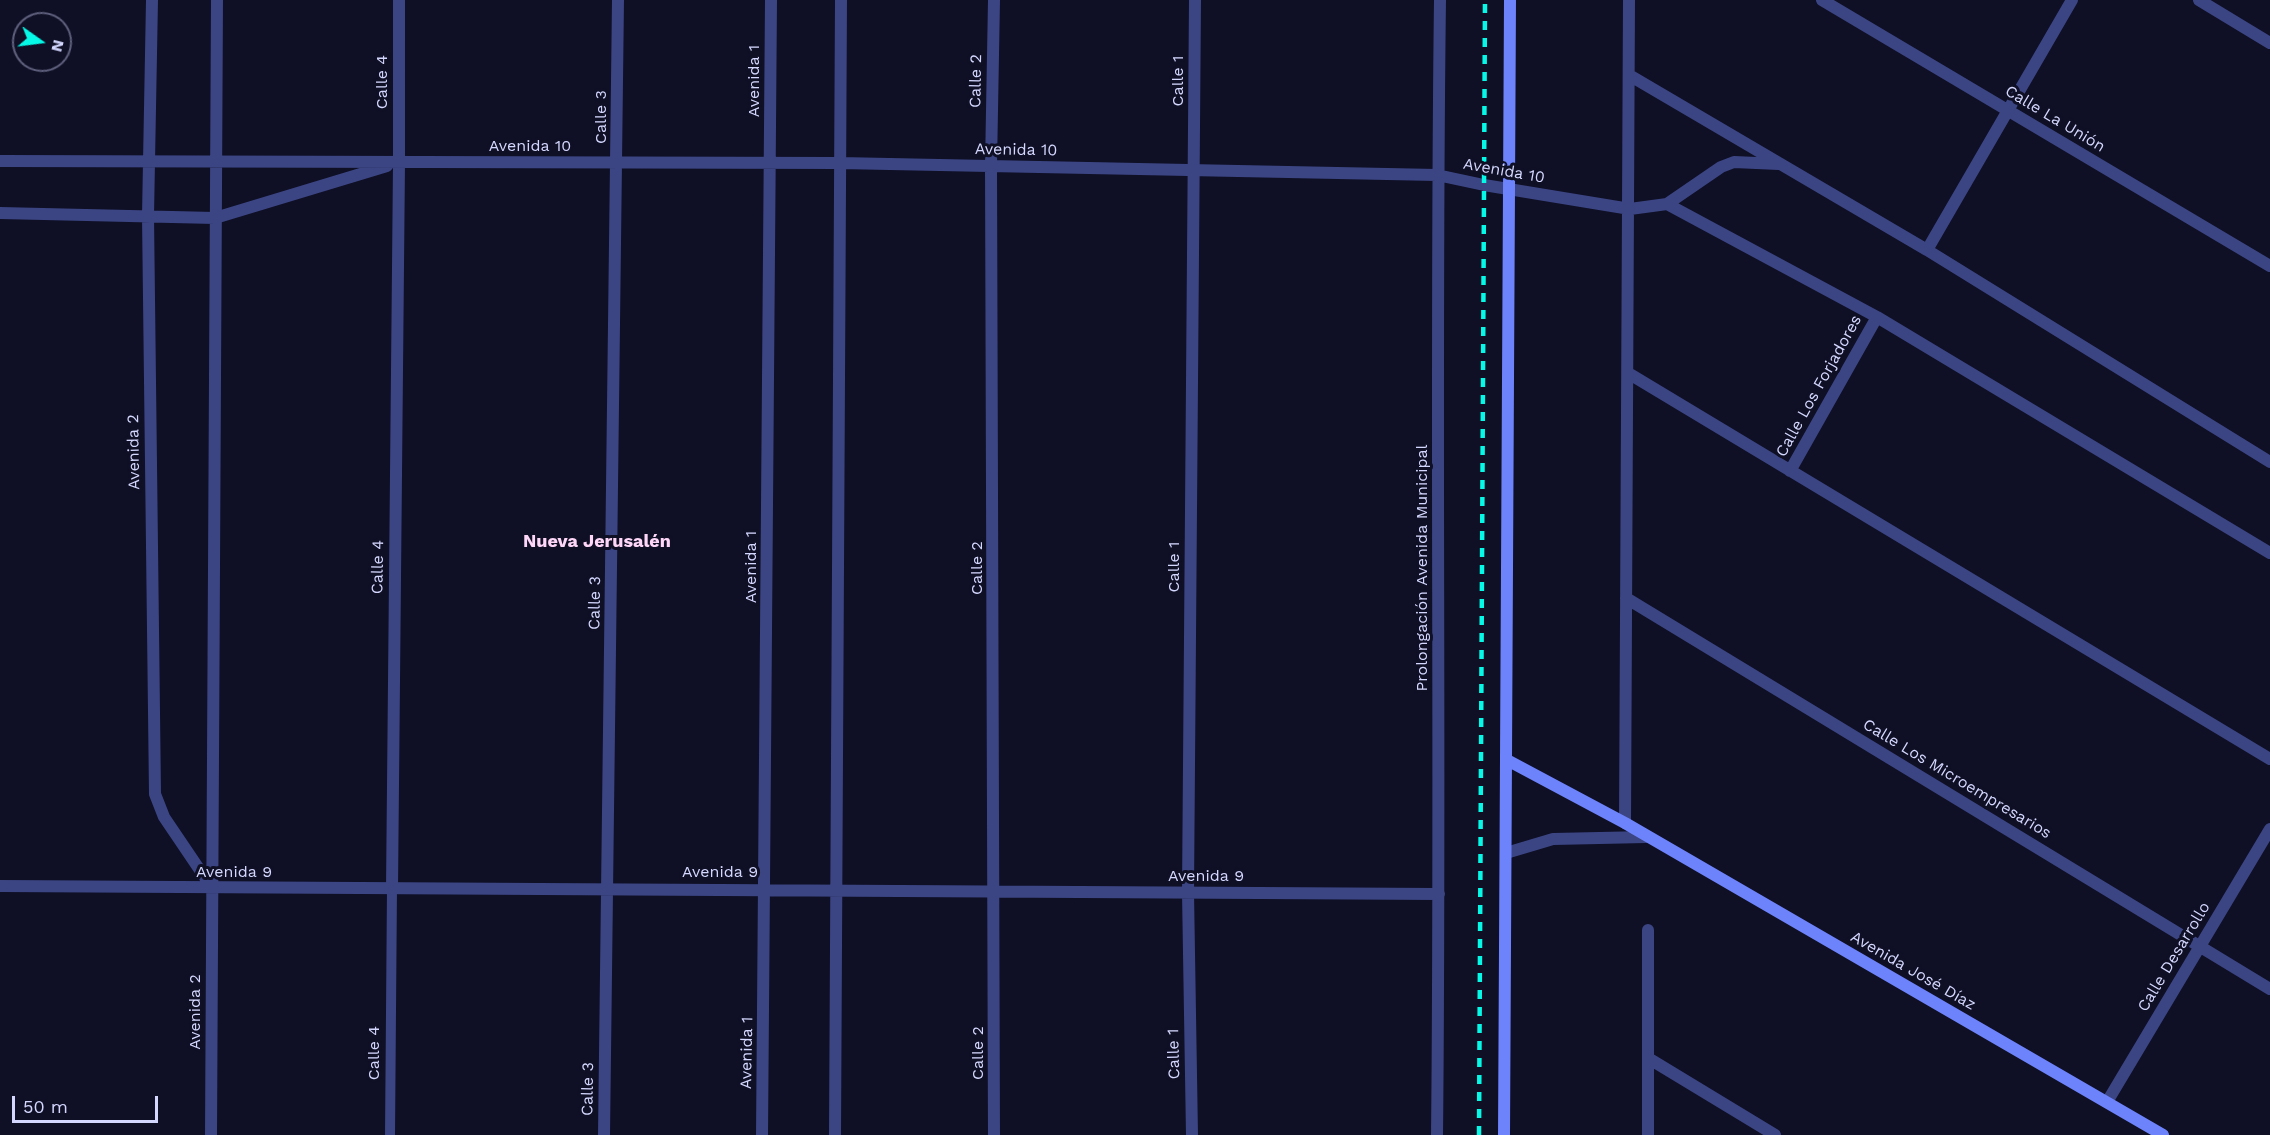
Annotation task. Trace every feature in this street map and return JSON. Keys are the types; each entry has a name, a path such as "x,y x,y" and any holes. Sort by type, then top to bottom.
{"main road":[{"path":"1504,1135 1510,0"},
{"name":"Avenida José Díaz","path":"1507,760 1625,823 2163,1135"}],"street":[{"name":"Avenida 2","path":"152,0 148,216 155,794 164,817 212,888"},
{"name":"Avenida 2","path":"211,1135 217,0"},
{"name":"Calle 4","path":"392,888 399,0"},
{"name":"Calle 3","path":"604,1135 618,0"},
{"name":"Avenida 1","path":"762,1135 766,889 771,0"},
{"path":"835,1135 841,0"},
{"name":"Calle 2","path":"994,0 991,166 994,1135"},
{"name":"Calle 1","path":"1192,1135 1188,892 1195,0"},
{"name":"Prolongación Avenida Municipal","path":"1437,1135 1439,894 1437,175 1440,0"},
{"path":"1625,823 1630,209 1629,0"},
{"name":"Calle La Unión","path":"1822,0 2270,266"},
{"path":"1927,250 2072,0"},
{"path":"2199,0 2270,43"},
{"path":"1629,75 1927,250 2270,462"},
{"name":"Avenida 10","path":"0,161 840,163 1437,175 1630,209 1667,204"},
{"name":"Avenida 10","path":"0,213 215,218 399,162"},
{"path":"1782,165 1734,162 1720,167 1667,204 1877,317 2270,553"},
{"name":"Calle Los Forjadores","path":"1790,471 1877,317"},
{"path":"1628,373 2270,759"},
{"name":"Calle Los Microempresarios","path":"1626,598 2270,989"},
{"name":"Calle Desarrollo","path":"2107,1102 2270,829"},
{"path":"1506,853 1553,839 1646,837"},
{"name":"Avenida 9","path":"0,886 1439,894"},
{"path":"1648,930 1648,1135"},
{"path":"1648,1058 1775,1135"}],"lane":[{"name":"Calle 4","path":"390,1135 392,888"}],"railway":[{"path":"1479,1135 1485,0"}],"district":[{"name":"Nueva Jerusalén","path":"597,542"}]}
